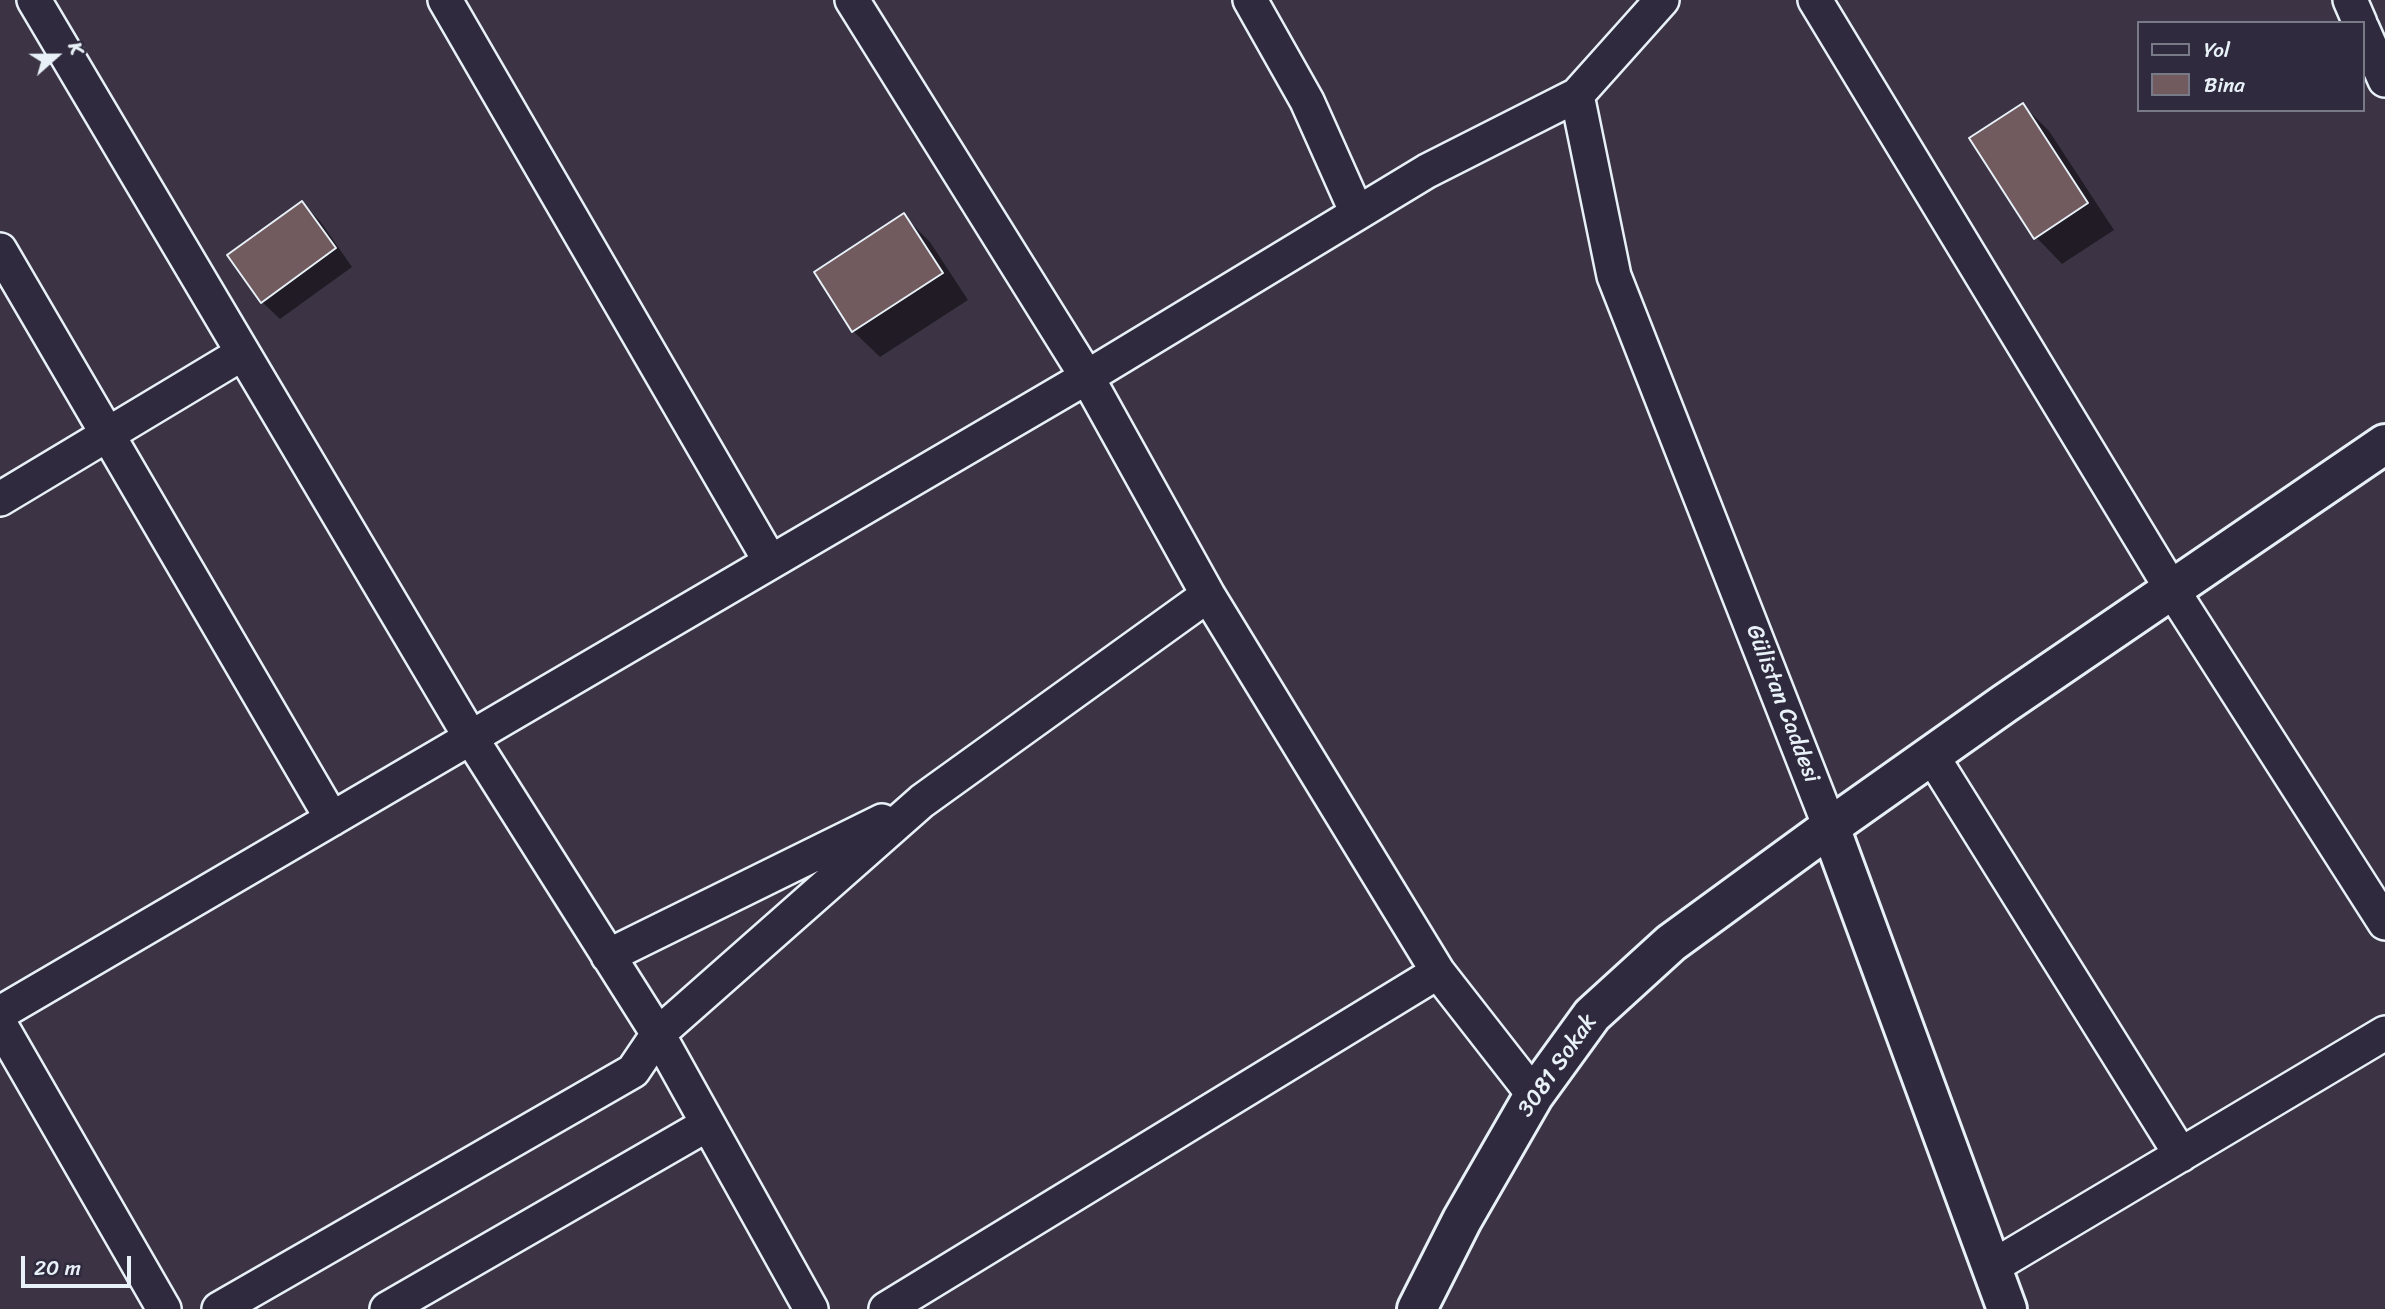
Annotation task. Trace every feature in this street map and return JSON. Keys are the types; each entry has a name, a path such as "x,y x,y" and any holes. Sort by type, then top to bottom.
{"street":[{"path":"34,0 471,738 658,1034 811,1309"},
{"path":"445,0 770,561"},
{"path":"852,0 1087,377 1208,595 1438,972 1534,1095"},
{"path":"1250,0 1307,101 1357,212"},
{"path":"0,1013 1087,377 1427,171 1577,95 1662,0"},
{"path":"1815,0 2171,589 2385,923"},
{"path":"2350,0 2359,21"},
{"path":"2364,33 2385,80"},
{"name":"Gülistan Caddesi","path":"1577,95 1614,276 1830,827 2007,1309"},
{"path":"0,250 332,819"},
{"path":"0,499 243,353"},
{"name":"3081 Sokak","path":"1417,1309 1462,1220 1534,1095 1592,1015 1671,943 1830,827 2171,589 2385,444"},
{"path":"232,1306 633,1072 658,1034 922,801 1208,595"},
{"path":"1932,756 2180,1155"},
{"path":"608,956 922,801"},
{"path":"886,1309 1438,972"},
{"path":"0,1024 164,1309"},
{"path":"1992,1267 2385,1033"},
{"path":"387,1309 708,1124"}],"building":[{"path":"2023,103 2088,203 2034,239 1969,138"},
{"path":"302,201 336,248 261,303 227,255"},
{"path":"904,213 943,273 852,332 814,272"}]}
